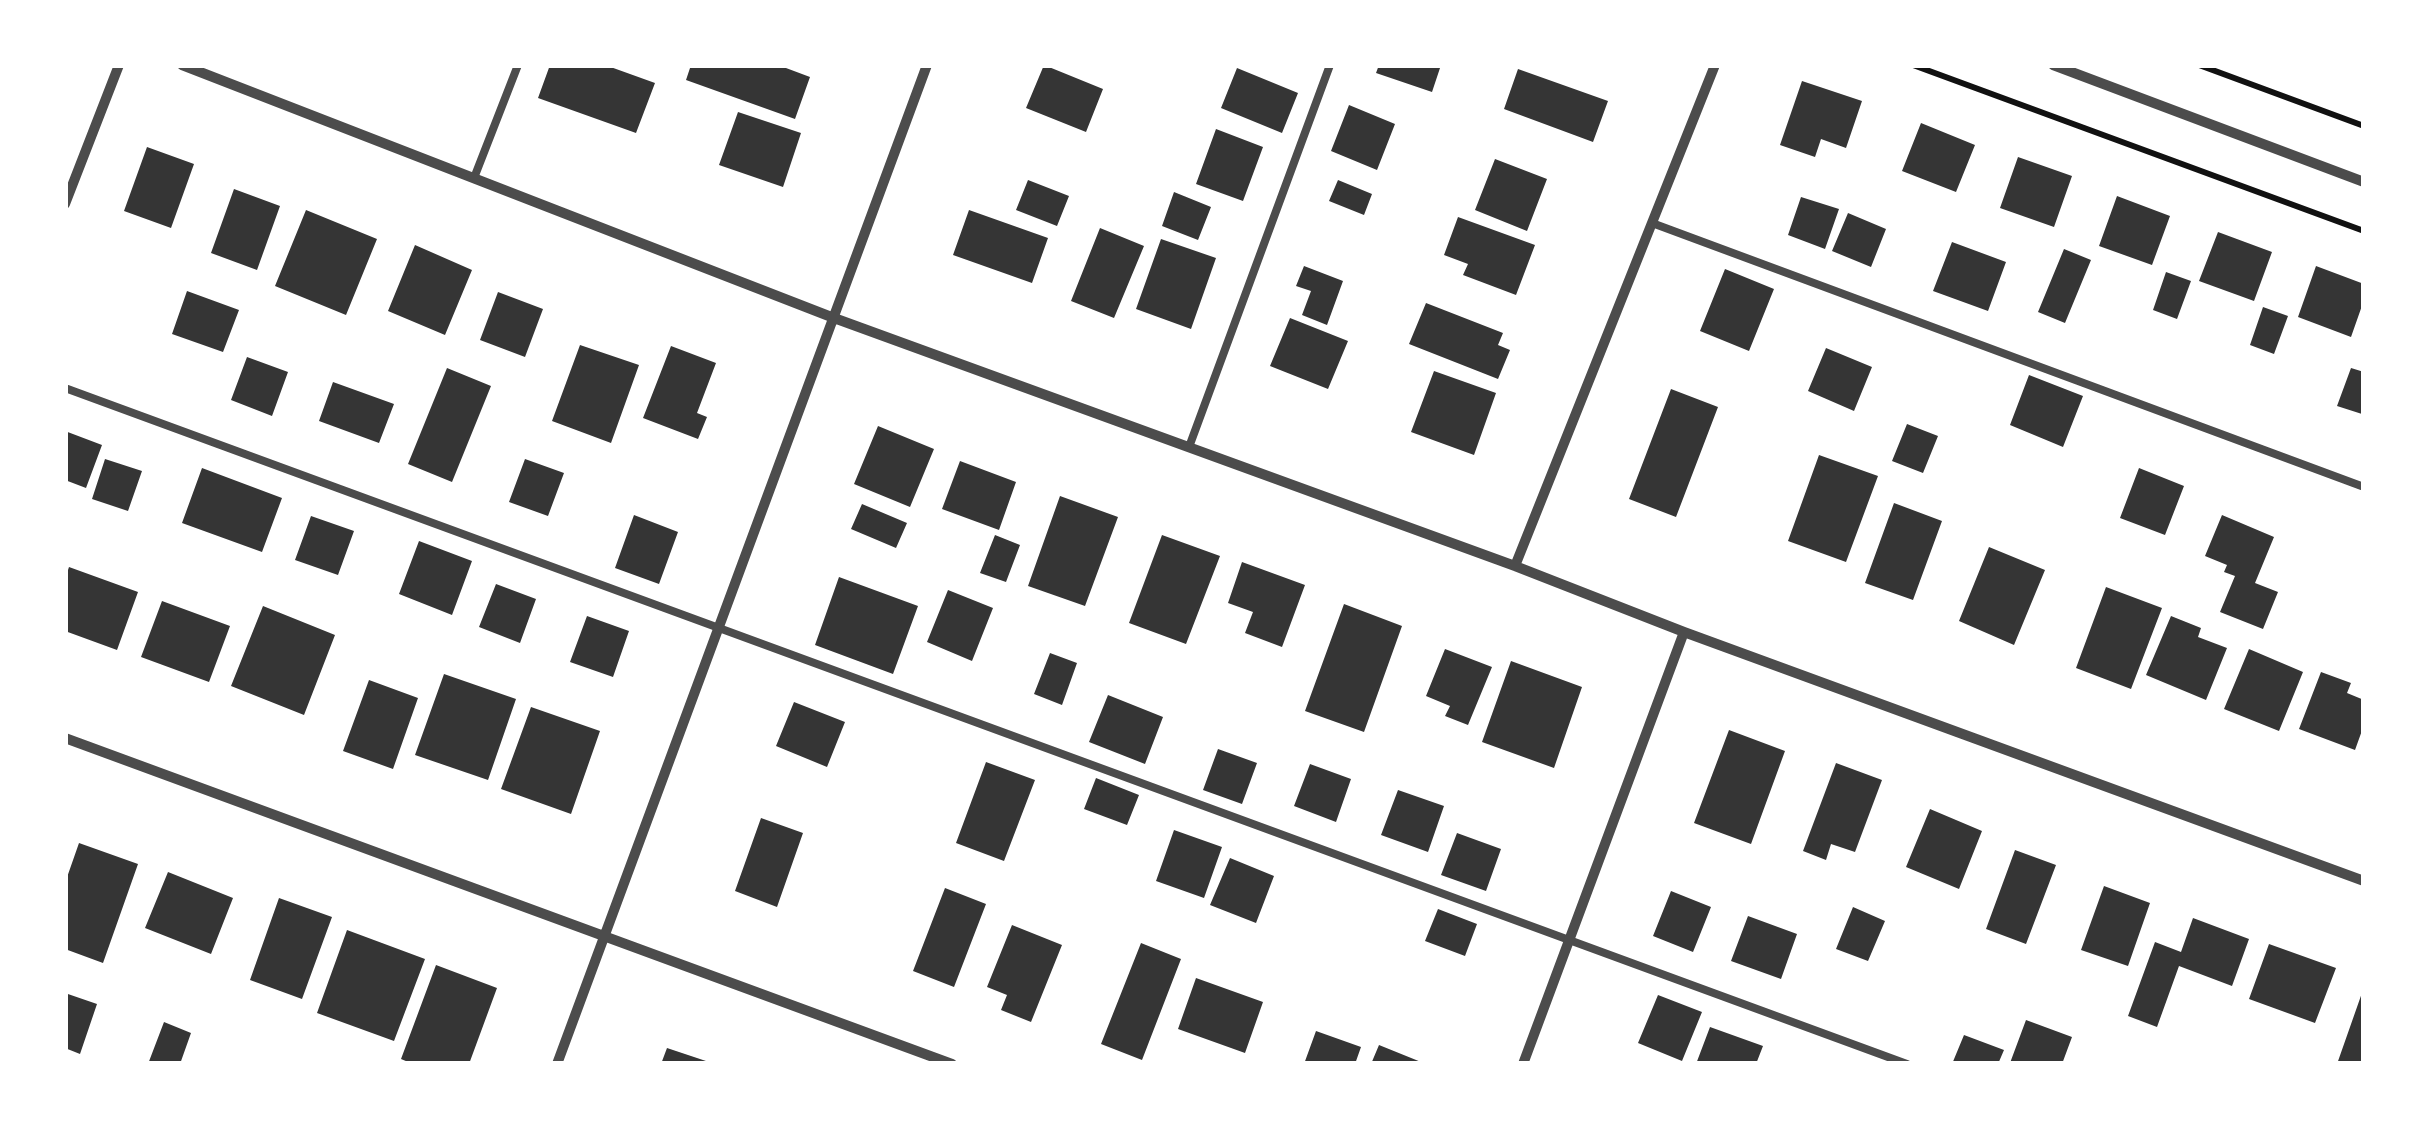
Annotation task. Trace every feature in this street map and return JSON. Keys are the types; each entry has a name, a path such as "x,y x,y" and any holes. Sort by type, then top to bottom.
{"street":[{"path":"65,204 120,65"},
{"path":"182,65 834,318 2364,881"},
{"path":"557,1064 927,65"},
{"path":"1514,566 1715,65"},
{"path":"2053,65 2364,182"},
{"path":"1522,1064 1684,632"},
{"path":"65,738 952,1064"}],"lane":[{"path":"474,178 518,65"},
{"path":"1189,447 1330,65"},
{"path":"1652,222 2364,487"},
{"path":"65,388 1907,1064"}],"path":[{"path":"1913,65 2364,231"},
{"path":"2199,65 2364,126"}],"building":[{"path":"550,65 605,65 655,83 636,133 538,98"},
{"path":"691,65 778,65 810,77 795,119 686,80"},
{"path":"1044,65 1103,89 1086,132 1026,108"},
{"path":"1379,65 1441,65 1432,92 1376,73"},
{"path":"1237,68 1298,93 1282,133 1221,108"},
{"path":"1518,69 1608,101 1593,142 1504,109"},
{"path":"1802,81 1862,101 1846,148 1821,139 1815,157 1780,145"},
{"path":"1349,105 1395,124 1377,170 1331,151"},
{"path":"738,112 801,133 783,187 719,165"},
{"path":"1921,123 1975,145 1956,192 1902,171"},
{"path":"1216,129 1263,147 1243,201 1196,184"},
{"path":"147,147 194,164 171,228 124,211"},
{"path":"2018,157 2072,176 2054,227 2000,208"},
{"path":"1495,159 1547,179 1527,231 1475,210"},
{"path":"1028,180 1069,196 1057,226 1016,210"},
{"path":"1338,180 1372,194 1364,215 1329,201"},
{"path":"234,189 280,206 257,270 211,253"},
{"path":"1174,192 1211,207 1198,240 1162,226"},
{"path":"2117,196 2170,216 2152,265 2099,246"},
{"path":"1801,197 1839,209 1825,249 1788,235"},
{"path":"306,210 377,239 346,315 275,286"},
{"path":"969,210 1048,238 1032,283 953,255"},
{"path":"1848,213 1886,229 1871,267 1832,251"},
{"path":"1458,217 1535,245 1516,295 1463,275 1468,264 1444,255"},
{"path":"1100,228 1144,246 1114,318 1071,301"},
{"path":"2218,232 2272,252 2254,301 2199,281"},
{"path":"1161,239 1216,258 1191,329 1136,309"},
{"path":"1952,242 2006,262 1988,311 1933,291"},
{"path":"415,245 472,270 445,335 388,311"},
{"path":"2064,249 2091,260 2065,323 2038,312"},
{"path":"1304,266 1343,281 1327,325 1302,315 1311,291 1296,286"},
{"path":"2316,266 2364,284 2364,300 2351,337 2298,317"},
{"path":"1725,269 1774,289 1749,351 1700,331"},
{"path":"2166,272 2191,281 2177,319 2153,310"},
{"path":"187,291 239,310 223,352 172,334"},
{"path":"498,292 543,309 525,357 480,340"},
{"path":"1426,303 1503,333 1498,345 1510,350 1498,379 1409,344"},
{"path":"2263,307 2288,316 2274,354 2250,345"},
{"path":"1290,318 1348,341 1328,389 1270,366"},
{"path":"580,345 639,365 611,443 552,421"},
{"path":"671,346 716,363 697,413 707,417 698,439 643,418"},
{"path":"1826,348 1872,367 1854,411 1808,391"},
{"path":"247,357 288,372 272,416 231,400"},
{"path":"447,368 491,386 452,482 408,464"},
{"path":"2351,368 2364,372 2362,414 2337,406"},
{"path":"1434,371 1496,393 1474,455 1411,432"},
{"path":"2029,375 2083,396 2063,447 2010,425"},
{"path":"333,382 394,404 379,443 319,421"},
{"path":"1671,389 1718,407 1676,517 1629,499"},
{"path":"1907,424 1938,436 1923,473 1892,461"},
{"path":"878,426 934,449 910,507 854,484"},
{"path":"65,431 102,445 86,488 65,480"},
{"path":"1819,455 1878,476 1846,562 1788,541"},
{"path":"105,459 142,471 128,511 92,499"},
{"path":"525,459 564,473 548,516 509,502"},
{"path":"960,461 1016,482 999,530 942,509"},
{"path":"202,468 282,498 262,552 182,523"},
{"path":"2139,468 2184,486 2165,535 2120,518"},
{"path":"1060,496 1118,517 1085,606 1028,586"},
{"path":"1894,503 1942,521 1913,600 1865,583"},
{"path":"862,504 907,523 896,548 851,529"},
{"path":"634,515 678,532 659,584 615,568"},
{"path":"2222,515 2274,537 2255,583 2278,592 2263,629 2220,612 2235,576 2224,572 2227,565 2205,556"},
{"path":"311,516 354,531 338,575 295,560"},
{"path":"995,535 1020,545 1006,582 980,573"},
{"path":"1162,535 1220,556 1186,644 1129,623"},
{"path":"419,541 472,561 452,615 399,594"},
{"path":"1989,547 2045,570 2014,645 1959,621"},
{"path":"1242,562 1305,585 1282,647 1245,633 1253,612 1228,603"},
{"path":"69,567 138,592 117,650 65,631 65,579"},
{"path":"839,577 918,606 893,674 815,645"},
{"path":"496,584 536,599 520,643 479,627"},
{"path":"2106,587 2162,608 2131,689 2076,668"},
{"path":"948,590 993,608 972,661 927,642"},
{"path":"162,601 230,626 209,682 141,657"},
{"path":"1344,604 1402,626 1364,732 1305,711"},
{"path":"263,606 335,635 304,715 231,686"},
{"path":"587,616 629,631 613,677 570,662"},
{"path":"2171,616 2201,628 2198,637 2227,648 2206,700 2146,675"},
{"path":"1445,649 1492,667 1468,725 1445,716 1450,706 1426,696"},
{"path":"2249,649 2303,672 2279,731 2224,709"},
{"path":"1050,653 1077,663 1062,705 1034,694"},
{"path":"1511,661 1582,687 1554,768 1482,742"},
{"path":"2321,672 2351,683 2347,693 2364,700 2364,725 2355,750 2299,729"},
{"path":"444,674 516,699 488,780 415,755"},
{"path":"369,680 418,698 393,769 343,751"},
{"path":"1108,695 1163,717 1145,764 1089,742"},
{"path":"794,702 845,722 827,767 776,746"},
{"path":"531,707 600,731 571,814 501,789"},
{"path":"1729,730 1785,751 1751,844 1694,823"},
{"path":"1218,749 1257,763 1242,804 1203,790"},
{"path":"986,762 1035,780 1004,861 956,843"},
{"path":"1836,763 1882,780 1855,852 1831,844 1826,860 1803,851"},
{"path":"1310,764 1351,779 1336,822 1294,806"},
{"path":"1096,778 1139,795 1127,825 1084,809"},
{"path":"1398,790 1444,806 1428,852 1381,835"},
{"path":"1930,809 1982,831 1959,889 1906,867"},
{"path":"761,818 803,833 777,907 735,891"},
{"path":"1174,830 1222,847 1204,898 1156,881"},
{"path":"1457,833 1501,849 1486,891 1441,875"},
{"path":"79,843 138,864 103,963 65,949 65,883"},
{"path":"2015,850 2056,865 2026,944 1986,929"},
{"path":"1230,858 1274,876 1256,923 1210,905"},
{"path":"168,872 233,898 211,954 145,928"},
{"path":"2104,886 2150,903 2128,966 2081,950"},
{"path":"945,888 986,904 954,987 913,971"},
{"path":"1671,891 1711,907 1693,952 1653,936"},
{"path":"279,898 332,917 302,999 250,980"},
{"path":"1853,907 1885,921 1868,961 1836,949"},
{"path":"1438,909 1477,924 1465,956 1425,941"},
{"path":"1748,916 1797,934 1781,979 1731,961"},
{"path":"2193,918 2249,939 2232,986 2179,966 2157,1027 2128,1016 2155,942 2181,952"},
{"path":"1012,925 1062,945 1031,1022 1001,1010 1007,995 987,987"},
{"path":"347,930 425,959 394,1041 317,1013"},
{"path":"1141,943 1181,959 1142,1060 1101,1044"},
{"path":"2269,944 2336,968 2315,1023 2249,999"},
{"path":"436,965 497,988 469,1064 413,1064 401,1059"},
{"path":"1196,978 1263,1002 1245,1053 1178,1029"},
{"path":"2363,990 2363,1064 2337,1064"},
{"path":"65,993 97,1004 80,1054 65,1048"},
{"path":"1658,995 1702,1012 1682,1061 1638,1043"},
{"path":"2026,1020 2072,1037 2062,1064 2010,1063"},
{"path":"164,1022 191,1033 180,1064 148,1064"},
{"path":"1710,1027 1763,1046 1756,1064 1696,1064"},
{"path":"1316,1031 1361,1047 1355,1064 1304,1064"},
{"path":"1964,1035 2004,1050 1998,1064 1952,1064"},
{"path":"1379,1045 1426,1064 1371,1064"},
{"path":"667,1048 712,1063 712,1064 661,1064"}]}
